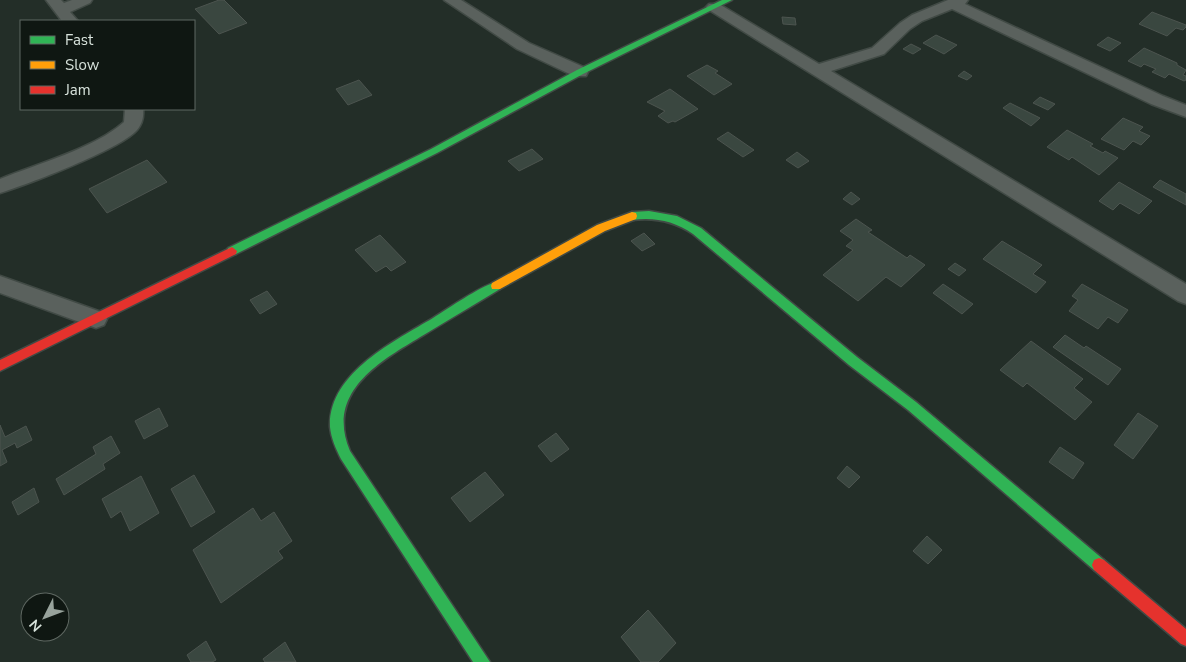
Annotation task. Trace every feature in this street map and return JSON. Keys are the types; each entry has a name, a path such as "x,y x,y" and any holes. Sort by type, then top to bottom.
{"street":[{"path":"61,10 85,0"},
{"path":"451,0 523,46 580,72"},
{"path":"817,70 878,51 917,18 957,2 1156,100 1186,112"},
{"path":"0,366 434,151 580,72 721,4 817,70 1186,295"},
{"path":"0,186 112,139 130,128 135,119 134,110"},
{"path":"482,662 345,455 336,436 337,415 342,396 358,374 376,358 523,271 608,225 641,215 668,216 683,222 697,231 847,356 912,406 1186,639"},
{"path":"0,284 96,319"}],"building":[{"path":"224,0 247,23 219,34 195,9"},
{"path":"1152,12 1186,25 1186,27 1183,30 1176,28 1167,36 1139,24"},
{"path":"782,17 795,18 796,25 783,24"},
{"path":"936,35 957,45 944,54 923,43"},
{"path":"1108,37 1121,43 1110,51 1097,45"},
{"path":"911,44 921,49 913,54 903,49"},
{"path":"1144,48 1177,63 1177,65 1186,70 1183,75 1186,76 1186,80 1184,81 1169,74 1165,78 1152,72 1156,69 1144,64 1141,67 1128,61"},
{"path":"707,65 718,71 715,73 732,84 714,95 687,76"},
{"path":"964,71 972,76 967,80 958,76"},
{"path":"359,80 372,95 348,105 336,89"},
{"path":"670,89 698,109 675,122 668,123 658,116 665,111 647,102"},
{"path":"1040,97 1055,104 1048,110 1033,103"},
{"path":"1010,103 1040,118 1031,126 1003,108"},
{"path":"1123,118 1143,127 1139,131 1150,136 1141,145 1133,141 1124,150 1101,139"},
{"path":"1067,130 1093,144 1090,146 1118,158 1099,175 1072,157 1069,160 1047,147"},
{"path":"728,132 754,150 743,157 717,139"},
{"path":"532,149 543,159 519,171 508,161"},
{"path":"797,152 809,161 798,168 786,160"},
{"path":"147,160 167,182 107,213 89,189"},
{"path":"1160,180 1186,194 1186,205 1153,187"},
{"path":"1119,182 1152,201 1139,214 1120,203 1113,210 1099,201"},
{"path":"851,192 860,199 852,205 843,199"},
{"path":"856,219 872,230 868,232 907,258 910,255 925,265 901,287 886,277 858,301 823,275 853,250 846,246 853,240 840,231"},
{"path":"644,233 655,244 642,251 631,241"},
{"path":"380,235 406,262 391,271 386,266 376,272 355,250"},
{"path":"1002,241 1042,265 1033,274 1046,282 1036,293 983,259"},
{"path":"955,263 966,270 959,276 948,269"},
{"path":"943,284 973,304 962,314 933,293"},
{"path":"1082,284 1128,310 1118,323 1108,317 1098,329 1069,311 1078,300 1072,296"},
{"path":"267,291 277,304 260,314 250,300"},
{"path":"1065,335 1121,369 1108,385 1053,347"},
{"path":"1031,341 1083,379 1074,388 1092,402 1075,420 1027,383 1023,387 1000,370"},
{"path":"159,408 168,426 144,439 135,421"},
{"path":"1138,413 1158,426 1133,459 1114,445"},
{"path":"0,425 5,437 26,426 32,440 17,448 15,443 2,450 7,462 0,466"},
{"path":"556,433 569,449 551,462 538,446"},
{"path":"111,436 120,453 103,464 105,469 64,495 56,479 96,454 93,447"},
{"path":"1060,447 1084,463 1073,479 1049,462"},
{"path":"847,466 860,477 849,488 837,478"},
{"path":"485,472 504,495 470,522 451,498"},
{"path":"194,475 215,512 191,527 171,489"},
{"path":"141,476 159,513 130,531 121,511 111,518 102,499"},
{"path":"34,488 39,502 18,515 12,502"},
{"path":"253,508 261,521 274,512 292,541 278,551 283,558 221,603 193,550"},
{"path":"927,536 942,550 928,564 913,551"},
{"path":"648,610 676,643 658,662 641,662 621,637"},
{"path":"206,641 216,660 212,662 191,662 187,655"},
{"path":"285,642 296,662 265,662 263,659"}],"traffic: fast":[{"path":"232,251 434,151 580,72 728,0"},
{"path":"632,216 658,215 674,219 697,231 853,361 912,406 1099,565"},
{"path":"482,662 345,455 336,426 337,414 347,390 376,358 496,286"}],"traffic: slow":[{"path":"496,286 601,228 632,216"}],"traffic: jam":[{"path":"0,366 232,251"},
{"path":"1099,565 1186,639"}]}
